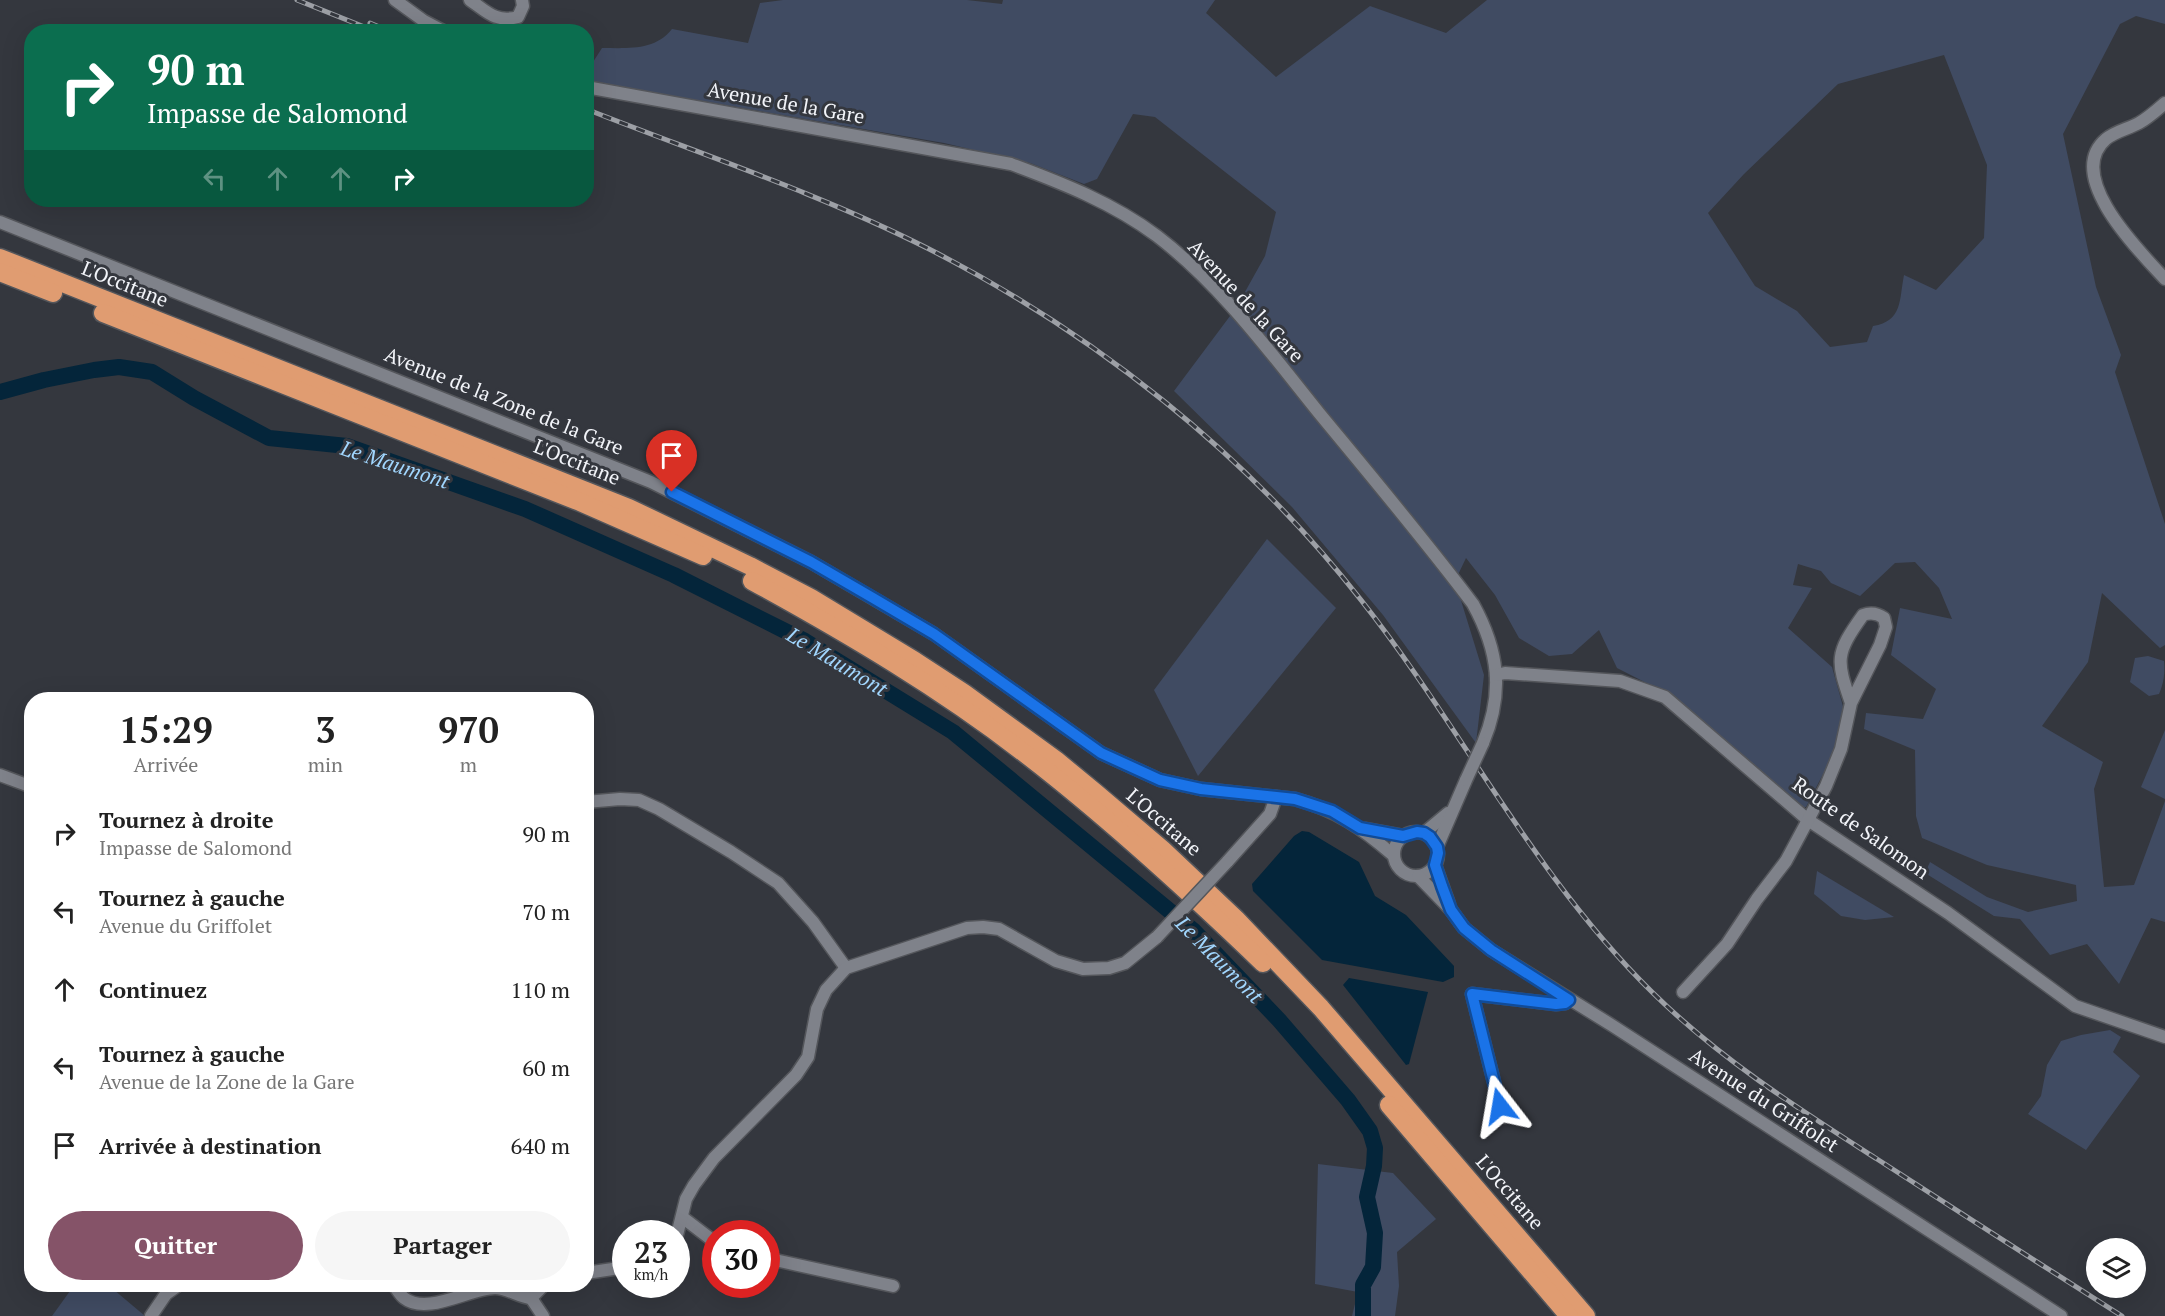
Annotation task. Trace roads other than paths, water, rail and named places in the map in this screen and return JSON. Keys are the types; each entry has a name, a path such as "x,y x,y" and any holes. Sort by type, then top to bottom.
{"highway":[{"name":"L'Occitane","path":"0,258 629,507 811,598 964,693 1030,741 1095,793 1162,849 1236,919 1321,1008 1586,1316"},
{"name":"L'Occitane","path":"0,272 643,528 726,567 887,658 1027,754 1100,813 1185,888 1270,969 1569,1316"}],"street":[{"path":"395,0 430,24"},
{"path":"470,0 492,16 507,20 518,16 523,6 522,0"},
{"name":"Avenue de la Gare","path":"594,88 1011,164 1058,182 1119,210 1156,235 1191,263 1248,325 1374,479 1473,604 1491,641 1496,675 1495,703 1490,726 1451,810 1437,847"},
{"path":"2165,104 2139,123 2120,130 2104,140 2093,160 2095,183 2108,210 2130,242 2165,279"},
{"name":"Avenue de la Zone de la Gare","path":"0,222 651,482 811,562 934,634 1101,753 1160,780 1201,789 1295,799 1332,811 1360,828 1394,855"},
{"path":"1683,992 1727,944 1786,861 1826,786 1841,749 1851,704 1886,627 1884,618 1879,614 1863,615 1841,653 1839,662 1841,676 1851,704"},
{"name":"Route de Salomon","path":"1496,675 1505,673 1620,681 1665,697 1808,820 1948,913 2075,1006 2165,1037"},
{"path":"0,775 24,784"},
{"path":"681,1220 694,1185 714,1158 796,1075 808,1057 817,1008 826,990 846,968 967,928 983,927 999,929 1056,961 1083,969 1109,968 1125,963 1157,938 1227,862 1270,814 1276,797"},
{"path":"594,801 639,800 660,809 778,883 813,922 846,968"},
{"path":"1424,833 1451,810"},
{"name":"Avenue de la Zone de la Gare","path":"1360,828 1403,836"},
{"path":"1435,865 1425,874 1418,876 1404,873 1395,862 1394,848 1403,836 1417,832 1430,837 1437,847 1435,865 1451,910"},
{"name":"Avenue du Griffolet","path":"1418,876 1451,910 1464,928 1491,950 1613,1026 2061,1316"},
{"path":"1505,1117 1500,1106 1472,994 1556,1004 1569,1000"},
{"path":"682,1217 702,1232"},
{"path":"780,1261 893,1286"},
{"path":"594,1272 612,1269"},
{"path":"151,1316 169,1292"},
{"path":"399,1292 405,1299 417,1303 433,1304 480,1292"},
{"path":"511,1292 523,1298 531,1298 537,1292"},
{"path":"531,1298 543,1316"}],"waterway":[{"name":"Le Maumont","path":"0,392 94,370 119,367 152,372 194,398 269,438 347,446 525,509 674,575 805,641 953,732 1194,931 1279,1020 1348,1100 1370,1131 1375,1148 1374,1166 1367,1197 1375,1233 1373,1267 1363,1285 1363,1316"}],"railway":[{"path":"297,0 357,24"},
{"path":"594,112 803,192 929,249 991,282 1050,319 1164,401 1218,447 1268,495 1316,546 1361,600 1433,699 1535,852 1611,948 1653,993 1705,1040 1790,1102 2122,1316"}]}
